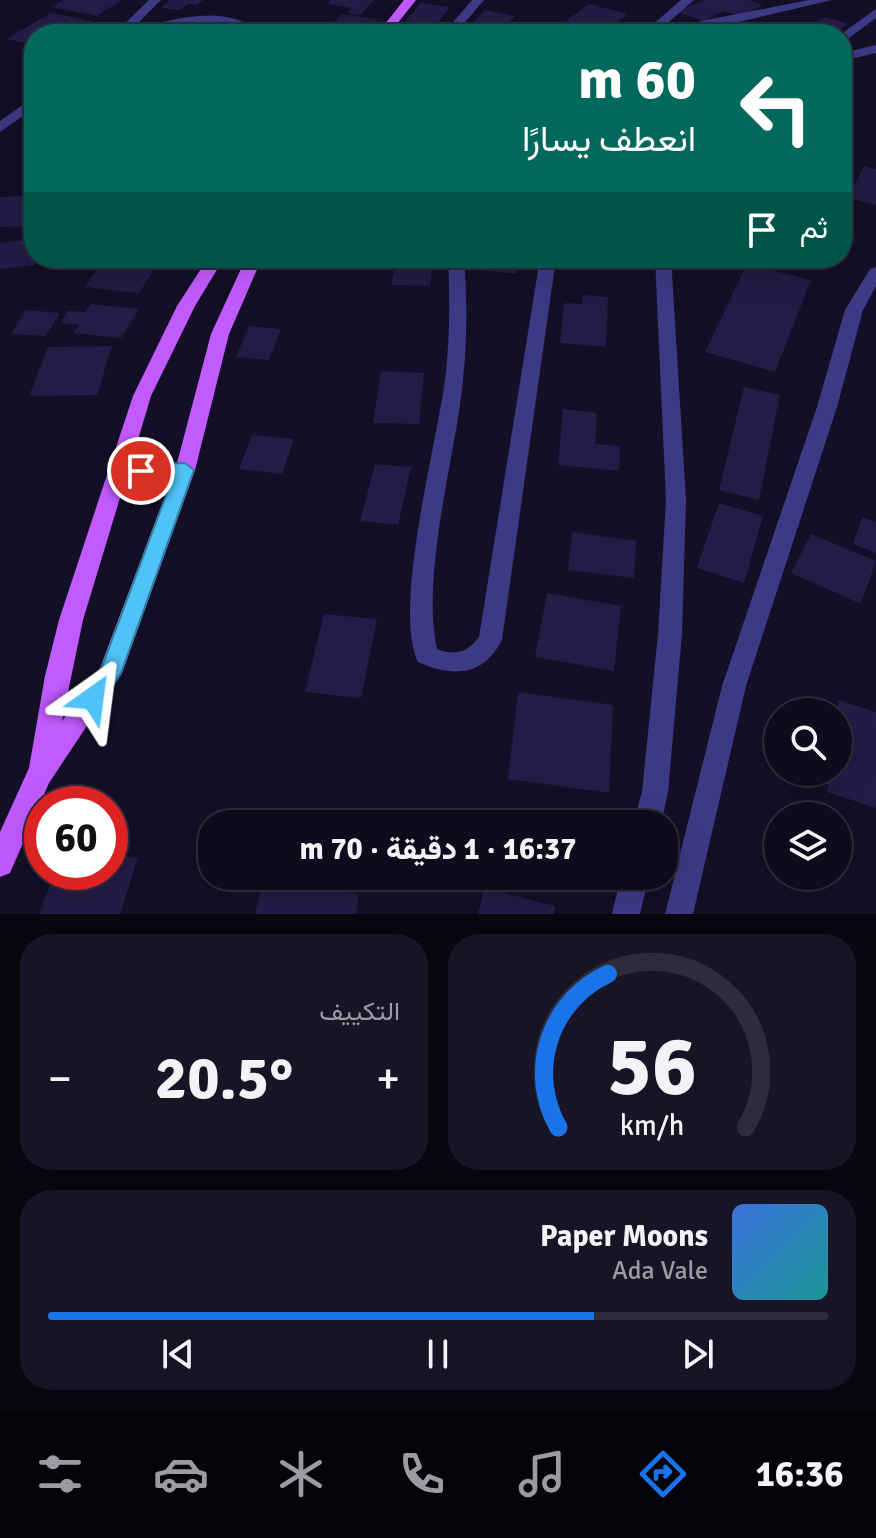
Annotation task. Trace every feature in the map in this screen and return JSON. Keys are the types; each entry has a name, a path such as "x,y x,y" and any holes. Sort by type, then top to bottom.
{"main road":[{"path":"391,24 410,0"},
{"path":"40,774 57,676 71,620 142,396 186,306 210,268"},
{"path":"0,863 40,774 110,673 185,470 220,334 250,268"},
{"path":"119,471 185,470"}],"street":[{"path":"130,24 155,0"},
{"path":"458,24 478,0"},
{"path":"660,24 688,0"},
{"path":"706,24 826,0"},
{"path":"852,31 876,12"},
{"path":"177,24 218,19 239,24"},
{"path":"852,55 876,49"},
{"path":"0,128 24,109"},
{"path":"457,268 459,299 454,380 424,587 420,643 426,655 447,664 465,663 481,654 490,640 546,268"},
{"path":"650,810 655,792 670,634 676,500 664,268"},
{"path":"679,914 734,686 827,407 854,310 876,272"},
{"path":"626,914 632,890"}],"building":[{"path":"63,0 122,0 97,16 51,7"},
{"path":"170,0 203,0 180,10 161,8"},
{"path":"331,0 374,0 360,15 347,13 352,8 327,4"},
{"path":"703,0 749,0 763,5 741,16 724,11 703,21 678,12"},
{"path":"421,3 450,7 437,24 405,22"},
{"path":"589,4 628,14 615,24 566,21"},
{"path":"485,10 515,16 508,24 472,24"},
{"path":"51,13 92,21 87,24 32,24"},
{"path":"342,14 378,19 373,24 333,24"},
{"path":"825,17 848,24 815,24"},
{"path":"24,29 24,43 6,39"},
{"path":"864,166 876,169 876,205 852,199 852,190"},
{"path":"24,196 24,226 0,227 0,197"},
{"path":"24,240 24,266 0,269 0,243"},
{"path":"98,268 155,268 139,293 85,287"},
{"path":"394,268 433,268 430,286 391,285"},
{"path":"478,268 518,268 517,274"},
{"path":"745,268 763,268 811,280 775,372 705,352"},
{"path":"583,295 608,297 606,347 560,343 564,303 582,304"},
{"path":"91,304 139,309 121,338 73,333 79,325 60,323 68,311 85,312"},
{"path":"26,310 60,313 46,336 11,334"},
{"path":"249,326 281,329 269,360 236,357"},
{"path":"112,346 97,395 29,396 48,347"},
{"path":"381,371 424,373 419,424 373,423"},
{"path":"744,387 780,395 759,500 719,490"},
{"path":"563,409 597,413 595,444 620,446 619,471 558,465"},
{"path":"252,435 294,439 282,474 239,469"},
{"path":"375,464 411,467 398,525 360,521"},
{"path":"719,503 763,516 744,583 697,568"},
{"path":"862,517 876,522 876,553 853,544"},
{"path":"572,532 636,541 634,578 568,570"},
{"path":"811,534 876,561 861,604 791,573"},
{"path":"547,593 621,606 614,671 535,657"},
{"path":"324,614 377,619 361,698 305,692"},
{"path":"518,692 613,705 609,793 508,779"},
{"path":"852,704 876,712 876,808 827,792 828,786 852,786"},
{"path":"128,857 138,858 128,889"},
{"path":"48,890 128,890 120,914 39,914"},
{"path":"261,890 329,890 359,894 356,914 255,914"},
{"path":"484,890 555,906 554,914 478,914"}],"route":[{"path":"93,698 110,673 185,470 141,471"}]}
